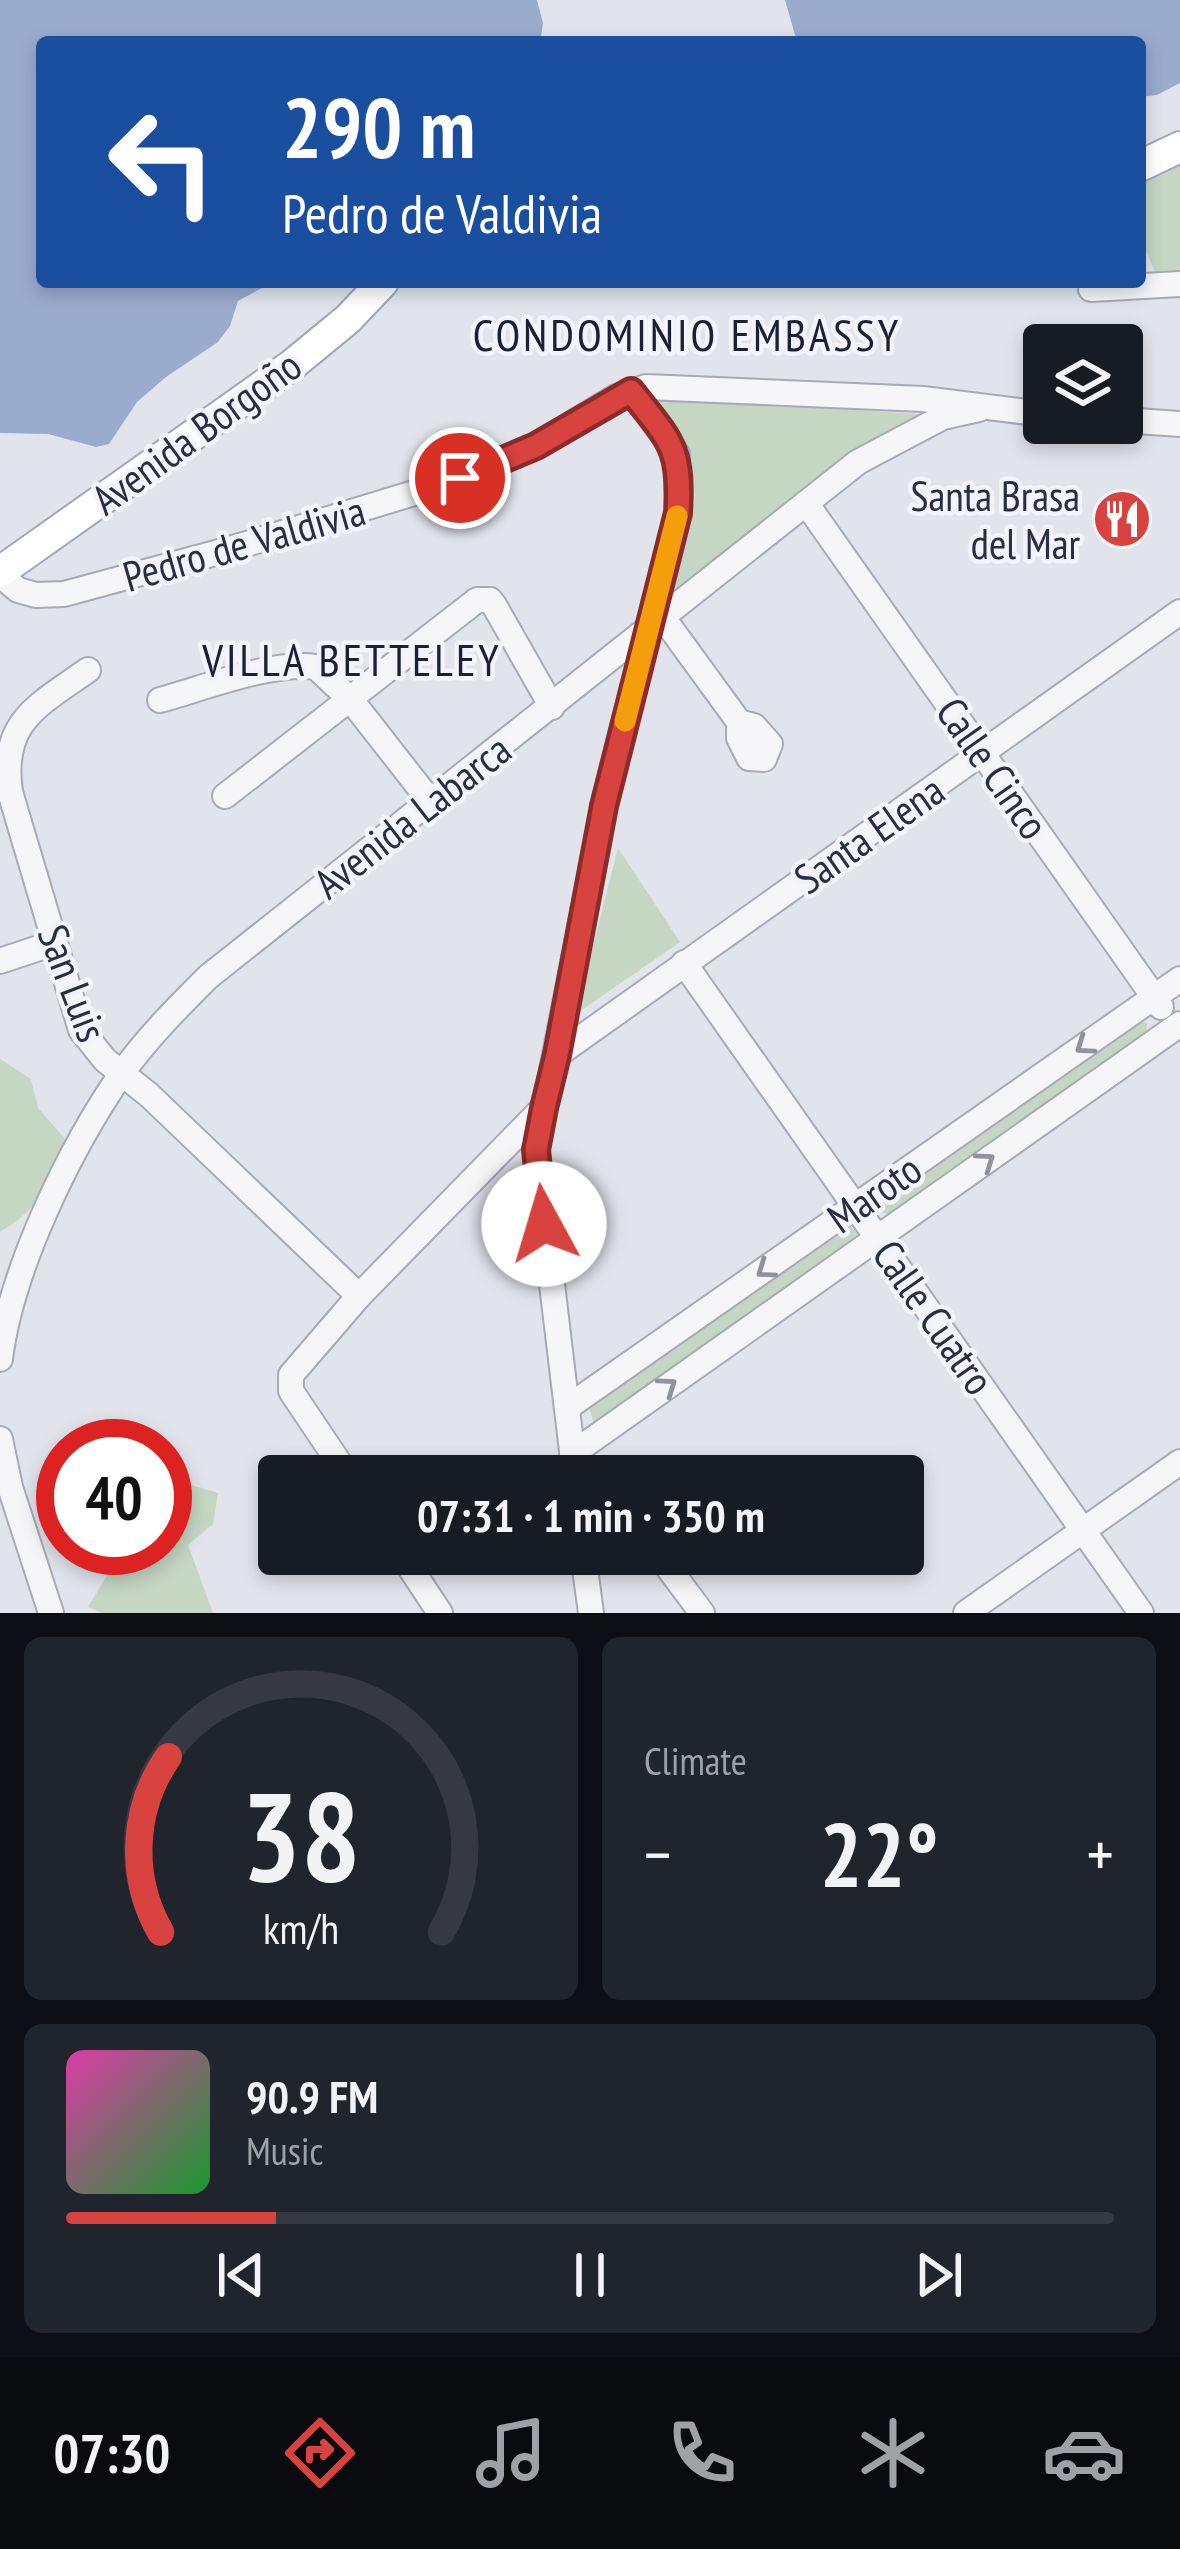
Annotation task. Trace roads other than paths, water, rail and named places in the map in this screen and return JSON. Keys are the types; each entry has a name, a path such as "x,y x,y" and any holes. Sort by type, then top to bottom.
{"main road":[{"path":"1146,163 1180,147"},
{"name":"Avenida Borgoño","path":"0,574 292,365 377,288"}],"street":[{"path":"1146,286 1180,284"},
{"path":"1090,289 1108,288"},
{"name":"Pedro de Valdivia","path":"0,574 18,590 64,595 230,549 460,478 536,446 631,391 679,386 923,399 1023,412"},
{"path":"573,1455 536,1150 604,806 656,625 678,513 677,454 631,391"},
{"name":"Avenida Labarca","path":"0,1359 19,1276 67,1168 121,1075 208,977 858,462 944,417 979,409"},
{"path":"1143,421 1180,424"},
{"name":"Calle Cinco","path":"806,503 1178,1028"},
{"path":"225,796 465,608 484,599 494,604 552,707"},
{"name":"Santa Elena","path":"557,1055 1180,612"},
{"path":"656,625 739,722"},
{"path":"160,700 306,665 323,670 430,801"},
{"name":"San Luis","path":"88,670 26,717 13,737 6,764 10,792 81,1030 121,1075 149,1095 358,1296"},
{"path":"0,961 54,944"},
{"name":"Calle Cuatro","path":"684,963 1141,1613"},
{"name":"Maroto","path":"568,1408 1180,979"},
{"name":"Maroto","path":"587,1455 878,1238 1178,1028"},
{"path":"334,1455 296,1398 290,1383 297,1367 358,1296 544,1108"},
{"path":"0,1439 10,1487 51,1613"},
{"path":"966,1613 1180,1462"},
{"path":"414,1575 440,1613"},
{"path":"586,1575 591,1613"},
{"path":"674,1575 702,1613"}],"water":[{"path":"0,0 537,0 541,36 36,36 36,288 262,288 238,301 230,326 218,342 137,402 109,444 96,447 48,434 0,433"},
{"path":"785,0 1180,0 1180,83 1146,96 1146,36 795,36"}],"place":[{"name":"Santa Brasa del Mar","path":"1122,519"}],"district":[{"name":"CONDOMINIO EMBASSY","path":"687,334"},
{"name":"VILLA BETTELEY","path":"352,659"}]}
